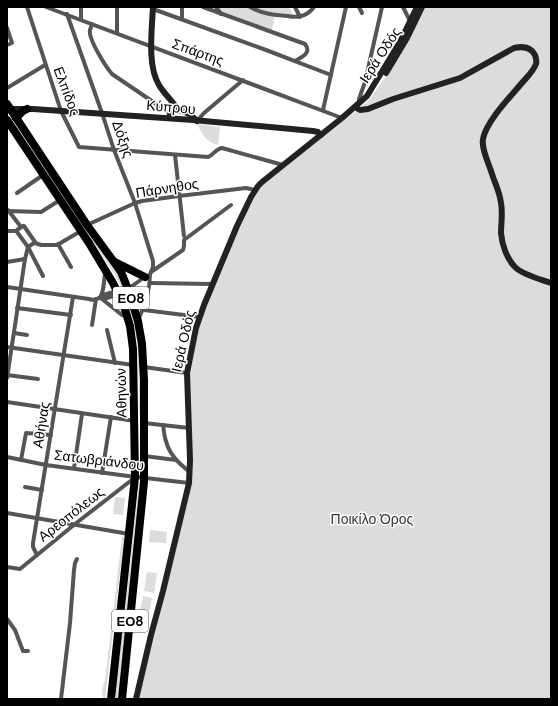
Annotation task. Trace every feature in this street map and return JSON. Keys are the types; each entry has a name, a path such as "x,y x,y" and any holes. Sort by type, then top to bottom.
{"highway":[{"name":"Αθηνών","path":"8,108 16,118 84,228 118,293 128,317 132,343 135,421 140,477 138,547 122,699"},
{"path":"16,118 23,111 30,109"},
{"name":"Αθηνών","path":"7,120 60,200 121,272 138,321 142,344 143,366 144,456 129,534 111,699"},
{"path":"114,262 149,276"}],"street":[{"name":"Ελπίδος","path":"27,7 61,111 79,147 114,150"},
{"name":"Σπάρτης","path":"46,7 55,8 81,20 342,118"},
{"path":"81,20 82,7"},
{"path":"117,7 117,33"},
{"path":"182,7 182,20"},
{"path":"203,7 305,44 308,49 306,53 295,61"},
{"path":"216,7 221,14"},
{"path":"250,7 262,13 300,17 314,7"},
{"path":"295,7 300,17"},
{"path":"323,110 346,7"},
{"path":"359,7 362,13"},
{"path":"382,7 365,82 357,105 358,110 365,110 385,102"},
{"path":"403,7 410,21"},
{"name":"Ιερά Οδός","path":"368,95 386,66 417,7"},
{"name":"Ιερά Οδός","path":"136,699 150,635 165,584 189,483 187,373 200,317 212,284 237,226 255,190 282,165 342,118 374,89 407,38 422,7"},
{"path":"178,110 155,78 151,46 153,8 331,75"},
{"name":"Δόξης","path":"67,14 114,150 135,204 153,260 153,267 149,276"},
{"path":"92,24 90,29 91,36 105,66 112,74 170,116 174,111 178,110 186,112 197,121 204,113 243,80"},
{"path":"7,28 12,43 7,45"},
{"path":"357,105 364,106 385,102 460,78 514,48 522,46 529,48 536,57 536,64 531,73 487,128 483,138 483,143 501,200 501,233 509,258 511,262 524,273 551,283"},
{"path":"7,88 45,65"},
{"path":"368,95 368,102 372,105"},
{"name":"Κύπρου","path":"8,108 170,116 197,121 318,132 321,135"},
{"path":"306,131 312,134 315,139"},
{"path":"114,150 208,157 222,148 282,165"},
{"path":"175,155 184,236"},
{"path":"18,193 44,175"},
{"name":"Πάρνηθος","path":"58,244 84,228 135,204 158,198 246,188 255,190"},
{"path":"7,210 42,212 60,200"},
{"path":"128,289 149,276 183,250 184,240 231,205"},
{"path":"7,210 21,227 24,226 35,243 41,245 58,244 72,267"},
{"path":"7,231 17,231 21,227"},
{"path":"17,231 28,247 43,276"},
{"path":"35,243 28,247 25,259 14,333 9,347 7,377 38,379"},
{"path":"7,262 25,259"},
{"path":"92,325 102,293 106,271"},
{"path":"149,276 212,284"},
{"path":"138,321 144,310 149,276"},
{"path":"7,287 73,297 99,299 122,315 128,317"},
{"path":"99,299 104,295 118,293"},
{"name":"Αθήνας","path":"37,555 33,547 37,518 73,297"},
{"path":"17,308 70,315"},
{"path":"144,310 200,317"},
{"path":"107,330 115,363"},
{"path":"14,333 27,335"},
{"path":"9,347 133,365"},
{"path":"143,366 187,373"},
{"path":"7,402 135,421"},
{"path":"74,468 82,414"},
{"path":"102,473 111,417"},
{"path":"144,423 189,428"},
{"path":"163,425 169,450 176,460 190,472"},
{"path":"22,460 26,433 51,435"},
{"path":"144,456 176,460"},
{"name":"Σατωβριάνδου","path":"7,457 46,465 102,473 189,483"},
{"name":"Αρεοπόλεως","path":"7,567 20,569 75,524 140,477"},
{"path":"25,486 42,490"},
{"path":"7,513 129,534"},
{"path":"61,699 70,623 74,570 77,559"},
{"path":"7,619 15,630 23,651 28,651"}],"green space":[{"path":"218,7 289,7 293,14 274,13 274,23 271,31 221,12"},
{"name":"Ποικίλο Όρος","path":"423,7 551,7 551,699 136,699 189,483 187,387 196,328 255,190 369,100 386,76"},
{"path":"14,122 123,282 131,304 140,344 141,423 139,413 137,342 130,309 124,292 115,275"},
{"path":"197,124 220,127 218,145 207,140"},
{"path":"139,482 141,482 136,542 118,699 115,699"},
{"path":"115,497 125,498 123,515 113,514"},
{"path":"150,530 167,532 166,543 149,542"},
{"path":"122,537 124,537 124,539 105,699 103,699 102,690 105,680"},
{"path":"147,572 157,573 154,593 144,591"},
{"path":"143,596 152,598 149,614 140,612"}]}
